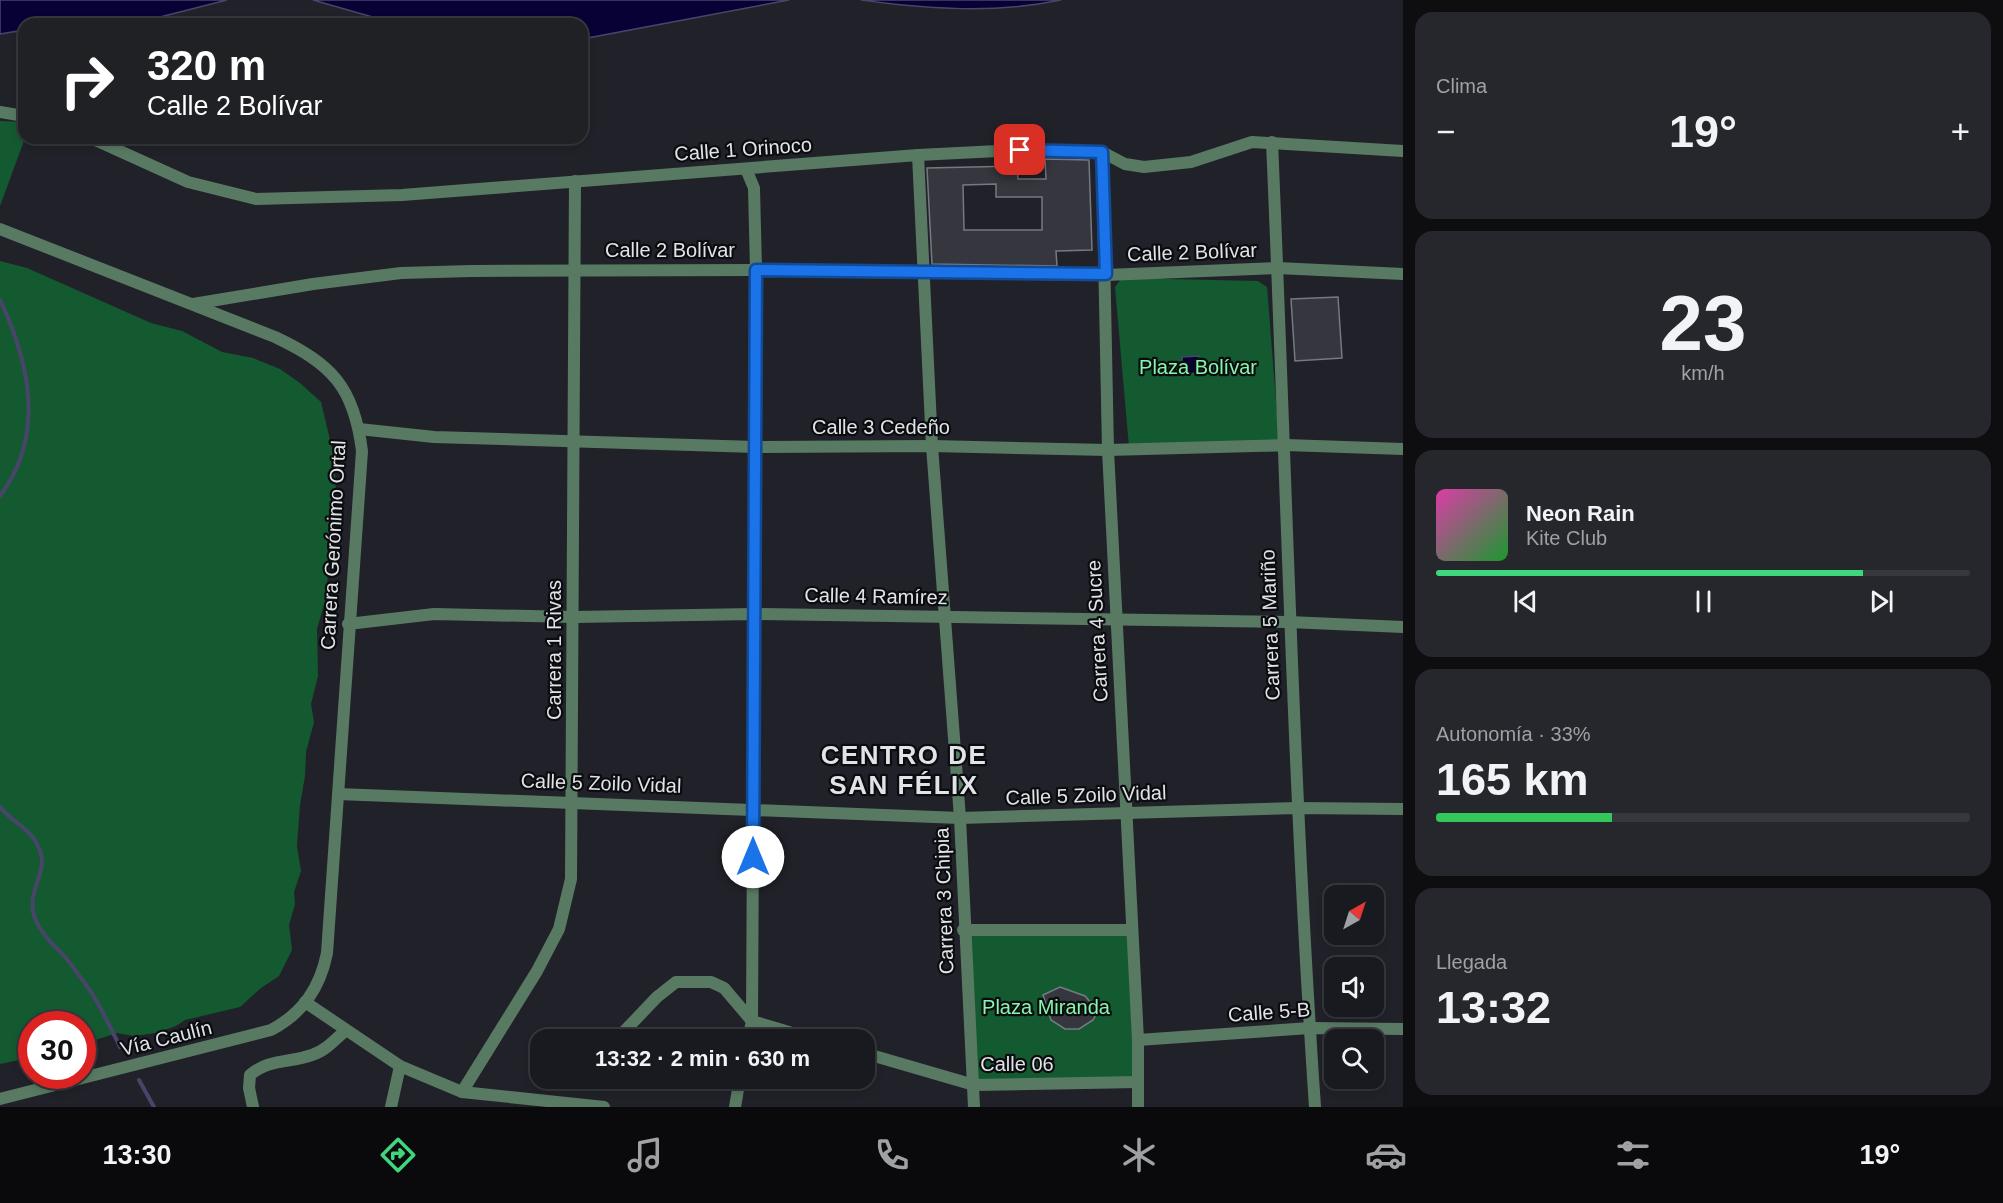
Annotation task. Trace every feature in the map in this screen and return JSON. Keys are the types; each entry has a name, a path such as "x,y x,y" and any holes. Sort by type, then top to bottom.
{"street":[{"path":"0,112 18,115"},
{"name":"Calle 1 Orinoco","path":"104,144 188,182 256,199 402,195 918,155 1020,150 1102,152 1125,164 1144,166 1191,162 1251,142 1403,151"},
{"name":"Carrera 5 Mariño","path":"1272,142 1286,445 1289,622 1297,808 1315,1107"},
{"name":"Carrera 4 Sucre","path":"1102,152 1108,450 1138,1040 1138,1107"},
{"name":"Carrera 3 Chipia","path":"918,155 921,271 943,617 960,818 963,930 974,1107"},
{"path":"746,168 754,188 756,270 754,810 750,1029"},
{"name":"Carrera 1 Rivas","path":"462,1092 537,971 559,929 571,879 575,181"},
{"name":"Carrera Gerónimo Ortal","path":"0,229 275,337 314,357 332,372 347,393 359,429 362,451 348,624 327,953 319,983 289,1019 271,1030"},
{"name":"Calle 2 Bolívar","path":"192,304 313,284 401,273 756,270 1106,274 1278,268 1403,274"},
{"name":"Calle 3 Cedeño","path":"359,429 434,437 755,447 932,446 1108,450 1286,445 1403,449"},
{"name":"Calle 4 Ramírez","path":"348,624 434,614 574,617 754,614 1289,622 1403,627"},
{"name":"Calle 5 Zoilo Vidal","path":"338,794 573,801 960,818 1297,808 1403,809"},
{"path":"963,930 1132,930"},
{"path":"626,1029 657,997 676,982 711,982 724,988 752,1021 779,1029"},
{"path":"305,1002 400,1066 462,1092 604,1107"},
{"name":"Calle 5-B","path":"1138,1040 1310,1028 1403,1029"},
{"name":"Vía Caulín","path":"0,1099 271,1030"},
{"path":"253,1107 249,1088 250,1075 261,1065 314,1055 328,1047 346,1030"},
{"name":"Calle 06","path":"875,1056 974,1085 1138,1082"},
{"path":"391,1107 400,1066"},
{"path":"735,1107 738,1089"}],"green space":[{"path":"0,121 18,122 18,144 23,144 0,206"},
{"path":"0,261 27,268 151,323 182,331 222,352 253,358 280,369 321,402 334,457 336,492 327,545 329,566 325,601 317,629 318,676 311,704 314,722 306,752 300,805 297,846 301,871 294,892 295,904 289,925 292,950 279,976 261,988 240,1007 185,1020 176,1026 155,1033 134,1036 117,1033 96,1040 96,1011 18,1011 18,1060 0,1064"},
{"name":"Plaza Bolívar","path":"1122,278 1258,281 1267,287 1280,452 1129,447 1115,287"},
{"name":"Plaza Miranda","path":"968,934 1128,935 1134,1078 978,1081"}],"shaded area":[{"path":"0,0 227,0 156,18 18,18 18,31 0,34"},
{"path":"313,0 789,0 588,38 588,18 376,18"},
{"path":"861,0 1061,0 1011,7 961,9"},
{"path":"1199,356 1201,373 1183,374 1182,357"}],"building":[{"path":"1045,159 1089,160 1092,250 1056,251 1057,266 932,264 927,168 1017,166 1018,179 1046,179","holes":["996,184 996,197 1042,197 1042,230 964,230 963,185"]},
{"path":"1338,297 1342,358 1295,361 1291,299"},
{"path":"1060,987 1085,996 1098,1011 1093,1020 1079,1029 1065,1029 1051,1020 1043,995"}],"waterway":[{"path":"0,300 19,349 28,399 28,424 24,448 14,473 0,496"},
{"path":"0,807 28,832 38,845 41,854 41,869 33,902 36,921 45,936 68,960 92,993 120,1047"},
{"path":"139,1080 154,1107"}],"district":[{"name":"CENTRO DE SAN FÉLIX","path":"904,770"}],"route":[{"path":"753,857 756,270 1106,274 1102,152 1020,150"}]}
